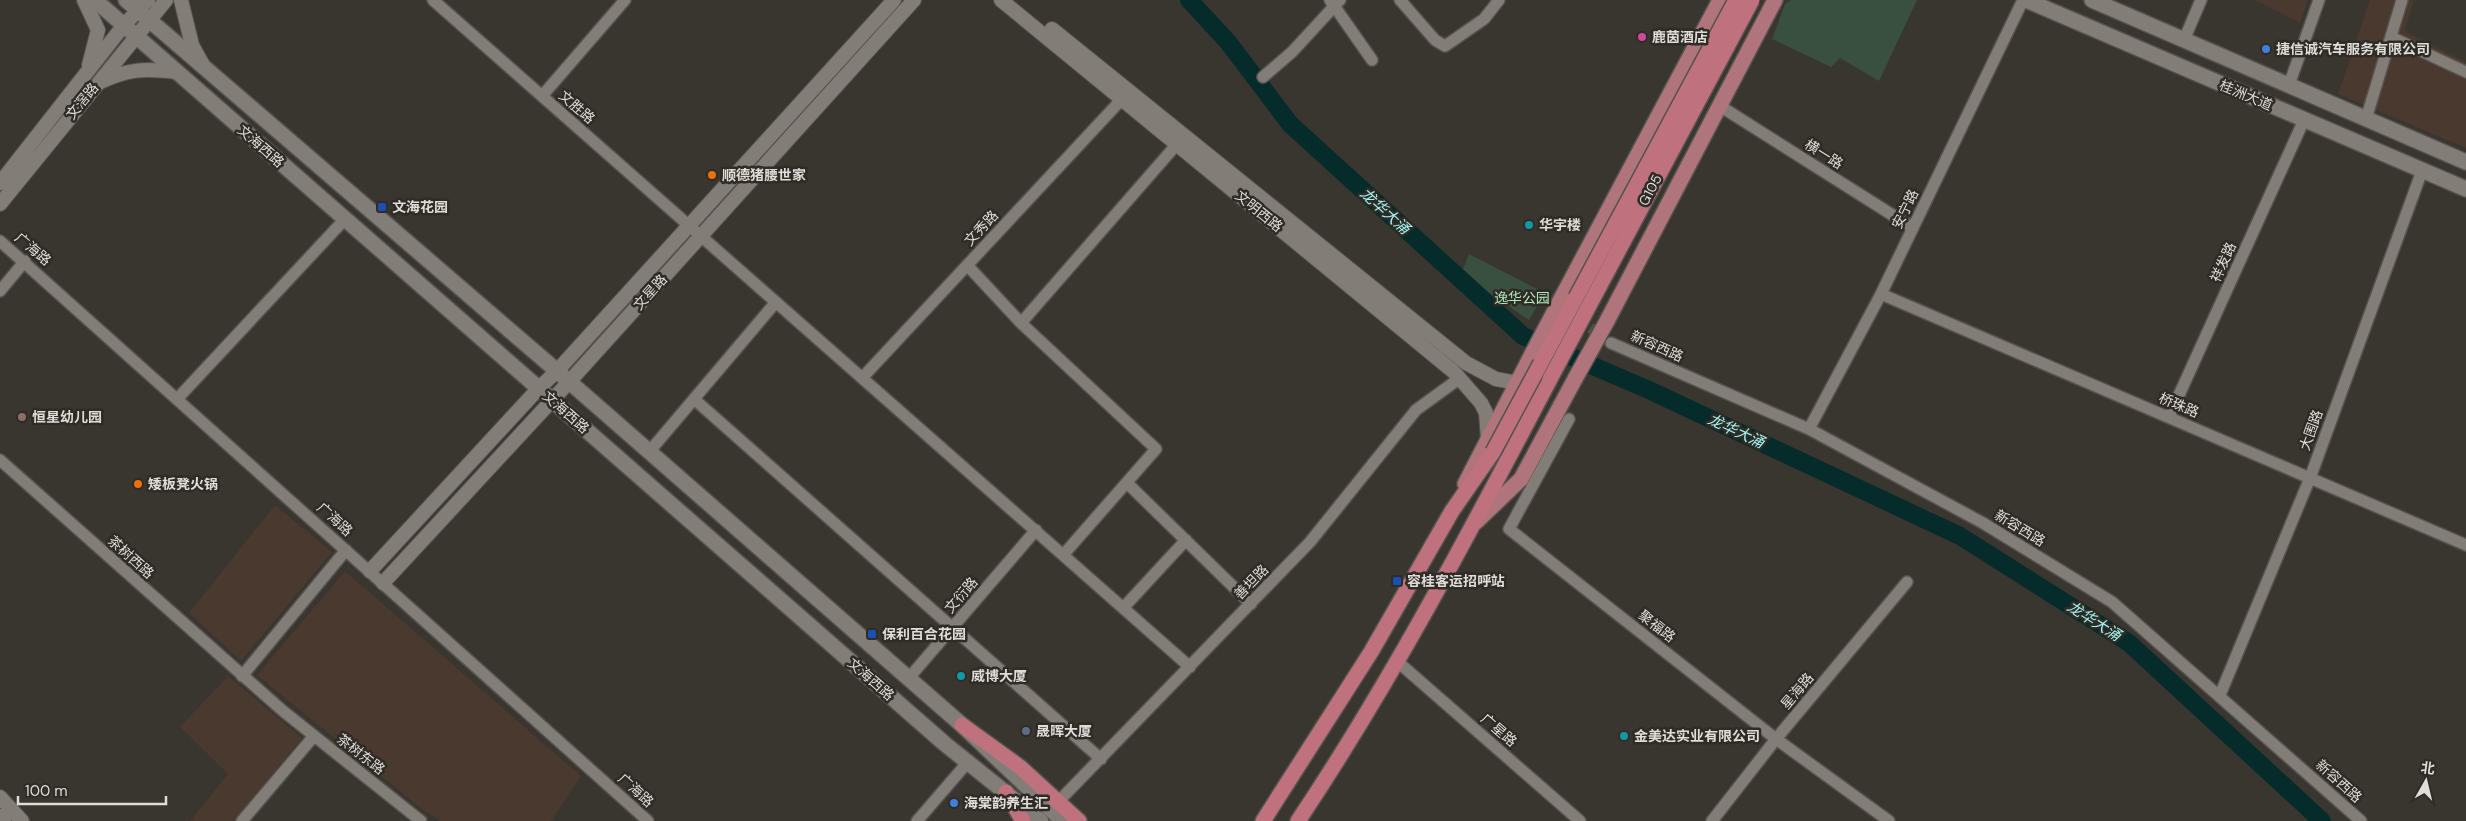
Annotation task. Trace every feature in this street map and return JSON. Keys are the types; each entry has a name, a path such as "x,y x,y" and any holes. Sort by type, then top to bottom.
{"highway":[{"name":"G105","path":"1263,821 1371,652 1490,446 1736,0"},
{"name":"G105","path":"1298,821 1398,662 1476,522 1752,0"},
{"path":"962,725 1020,767 1079,821"},
{"path":"1006,792 1023,821"}],"main road":[{"name":"文海西路","path":"95,0 968,762 1041,821"},
{"name":"文海西路","path":"126,0 145,10 203,66 557,371 962,725 1062,821"},
{"path":"1490,446 1517,383 1720,0"},
{"path":"1476,522 1521,479 1607,321 1775,0"},
{"name":"桂洲大道","path":"2025,0 2466,190"},
{"name":"桂洲大道","path":"2092,0 2466,162"}],"street":[{"path":"84,0 98,30 87,72"},
{"name":"文滘路","path":"0,204 97,83 129,31 145,10 166,0"},
{"path":"181,0 192,45 203,66"},
{"name":"文胜路","path":"433,0 1190,667"},
{"path":"542,96 625,0"},
{"name":"文星路","path":"370,571 539,388 557,371 894,0"},
{"name":"文明西路","path":"1001,0 1390,317 1460,378 1481,403 1486,413 1490,446"},
{"name":"文明西路","path":"1015,0 1466,363 1496,379 1517,383"},
{"path":"1400,0 1434,40 1445,46 1484,19 1500,0"},
{"name":"安宁路","path":"1809,430 1881,294 2025,0"},
{"path":"2184,40 2201,0"},
{"path":"2289,85 2319,0"},
{"path":"2366,118 2402,0"},
{"name":"文星路","path":"383,583 569,382 914,2"},
{"path":"1263,77 1292,52 1334,2 1372,60"},
{"name":"文滘路","path":"0,184 87,72 129,31"},
{"path":"2391,37 2466,72"},
{"path":"97,83 124,72 148,69 176,72"},
{"name":"文秀路","path":"862,378 1122,99"},
{"name":"横一路","path":"1720,106 1913,228"},
{"name":"祥发路","path":"2169,417 2304,120"},
{"path":"1021,323 1177,144"},
{"name":"大围路","path":"2220,696 2310,478 2422,171"},
{"path":"178,398 345,219"},
{"name":"广海路","path":"0,240 648,821"},
{"path":"0,292 25,261"},
{"path":"967,265 1021,323 1156,449 1064,554"},
{"name":"桥珠路","path":"1881,294 2466,545"},
{"path":"650,452 776,302"},
{"name":"新容西路","path":"1611,343 1809,430 1983,523 2112,602 2361,821"},
{"name":"善坦路","path":"1058,802 1310,542 1416,410 1460,378"},
{"path":"694,399 1101,759"},
{"name":"聚福路","path":"1569,419 1509,529 1776,739 1889,821"},
{"name":"茶树西路","path":"0,460 283,711"},
{"path":"1127,483 1251,604"},
{"name":"文衍路","path":"908,679 1036,530"},
{"path":"1124,607 1186,540"},
{"path":"242,676 346,550"},
{"name":"星海路","path":"1712,821 1776,739 1907,582"},
{"name":"广星路","path":"1398,662 1580,821"},
{"name":"茶树东路","path":"283,711 421,821"},
{"path":"242,821 314,736"},
{"path":"917,821 968,762"},
{"path":"0,797 22,821"},
{"path":"0,816 4,821"}],"shaded area":[{"path":"2255,0 2308,0 2300,23"},
{"path":"2370,0 2414,0 2405,31 2466,62 2466,148 2338,94"},
{"path":"275,505 332,552 241,661 189,613"},
{"path":"345,571 581,776 551,821 441,821 423,810 257,675"},
{"path":"228,676 302,738 234,821 190,821 228,774 180,727"}],"green space":[{"path":"1791,0 1917,0 1879,81 1840,58 1831,67 1772,39 1785,4"},
{"name":"逸华公园","path":"1469,254 1545,293 1529,320 1461,274"}],"waterway":[{"name":"龙华大涌","path":"1189,0 1228,42 1290,124 1523,336 1649,390 1960,536 2129,643 2322,821"}],"tunnel":[{"path":"1550,299 1606,339"}],"place":[{"name":"鹿茵酒店","path":"1642,37"},
{"name":"捷信诚汽车服务有限公司","path":"2266,49"},
{"name":"顺德猪腰世家","path":"712,175"},
{"name":"文海花园","path":"382,207"},
{"name":"华宇楼","path":"1529,225"},
{"name":"恒星幼儿园","path":"22,417"},
{"name":"矮板凳火锅","path":"138,484"},
{"name":"容桂客运招呼站","path":"1397,581"},
{"name":"保利百合花园","path":"872,634"},
{"name":"威博大厦","path":"961,676"},
{"name":"晟晖大厦","path":"1026,731"},
{"name":"金美达实业有限公司","path":"1624,736"},
{"name":"海棠韵养生汇","path":"954,803"}]}
